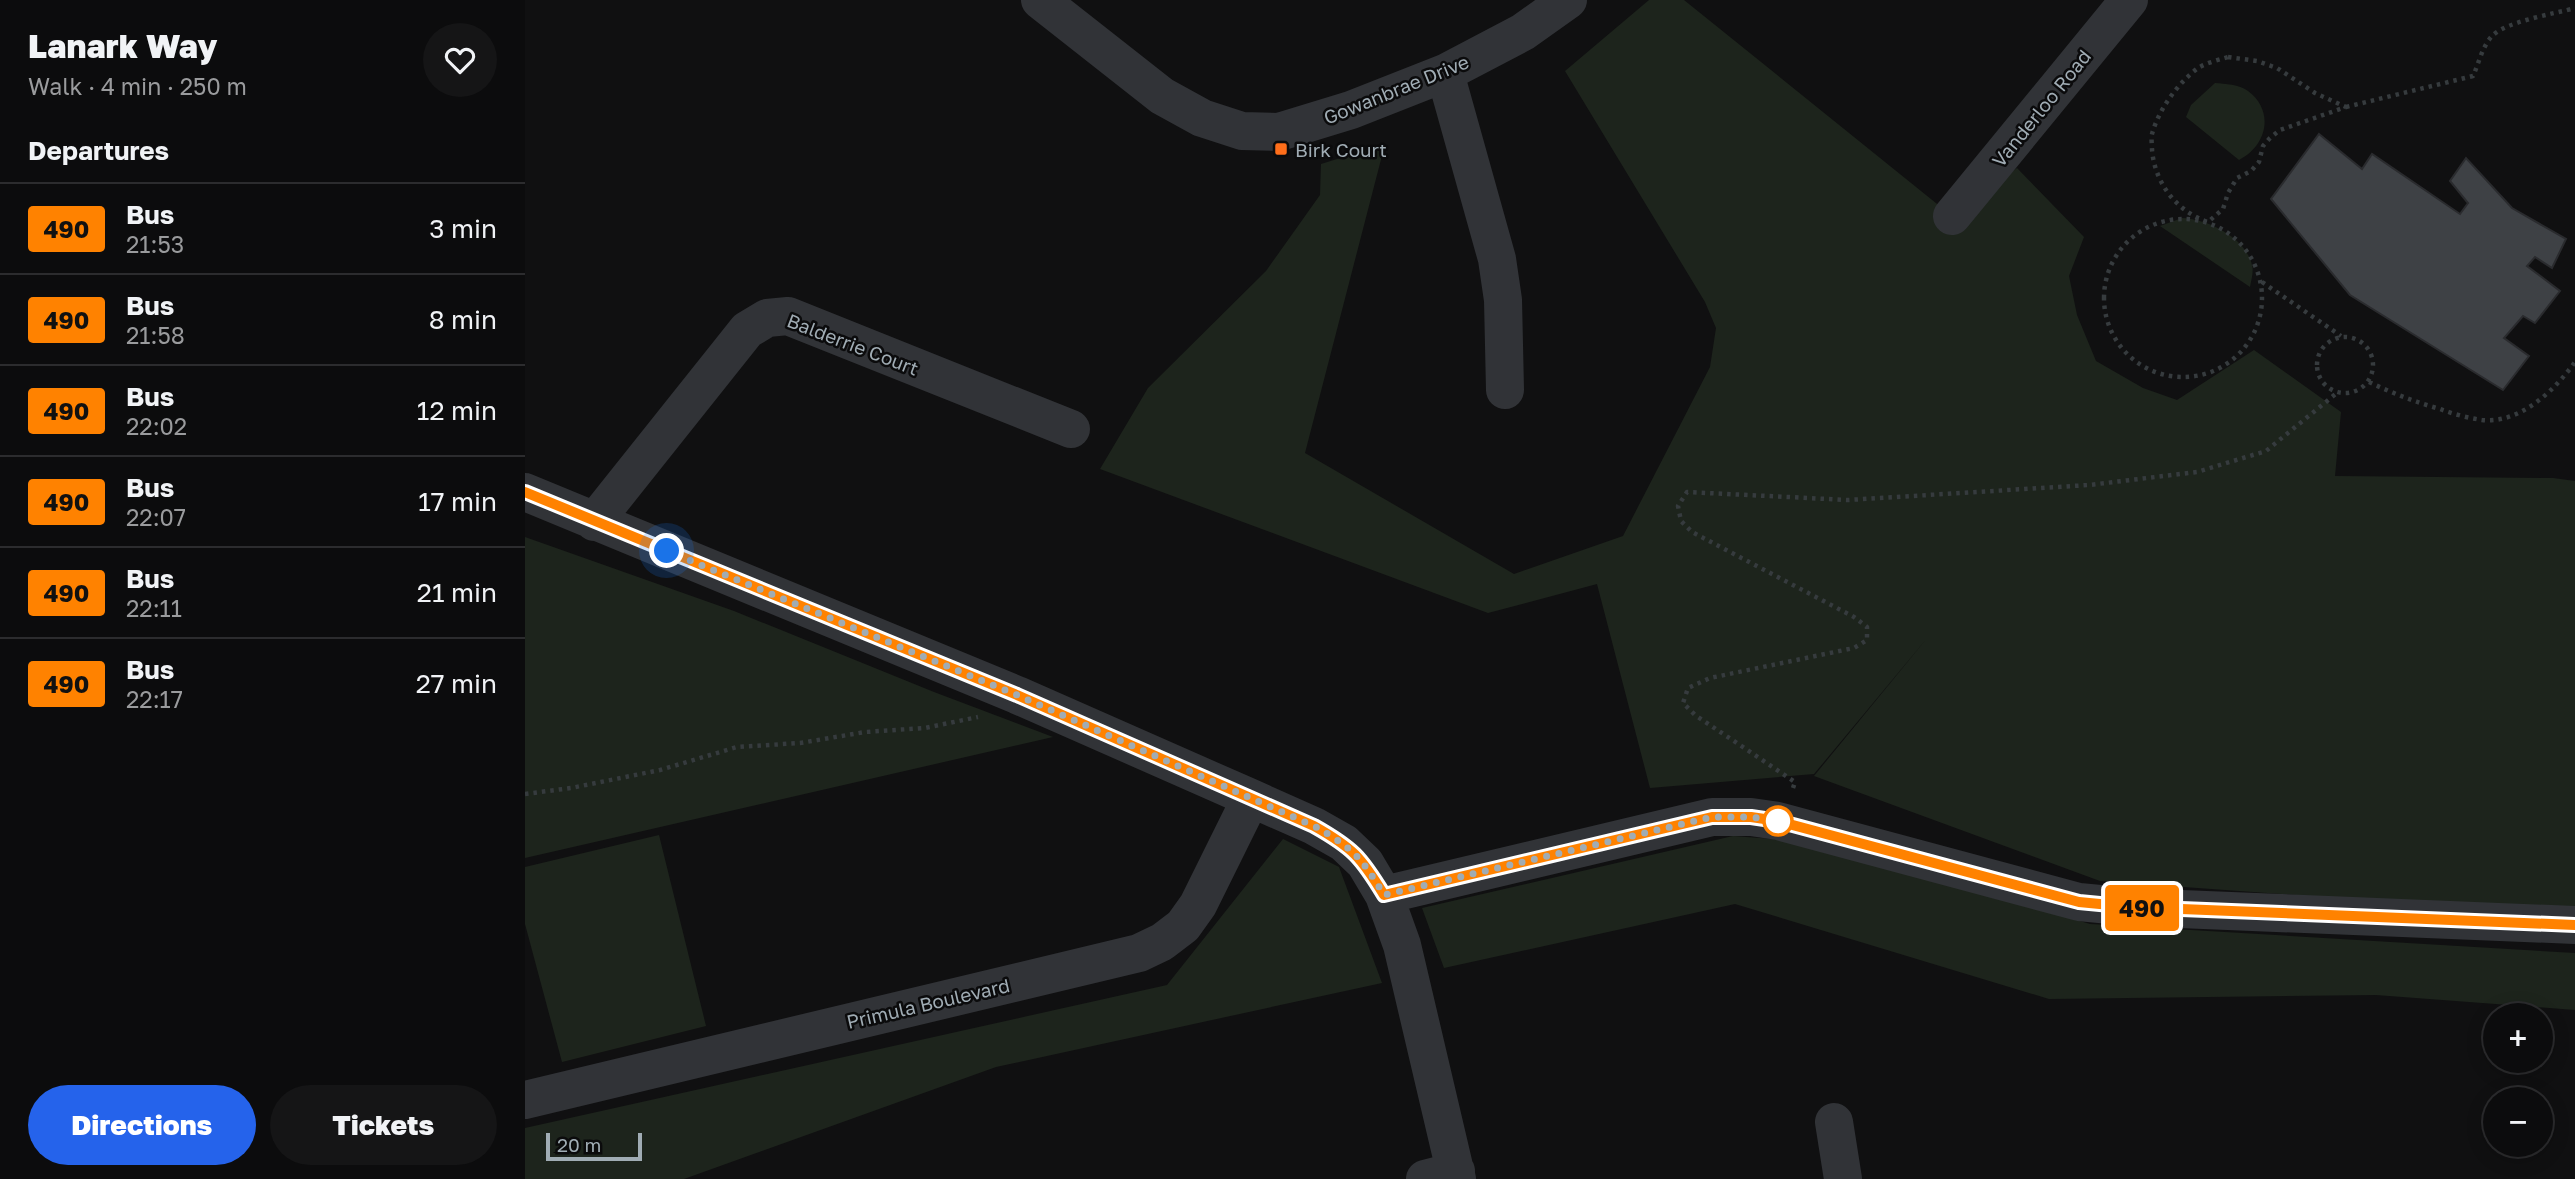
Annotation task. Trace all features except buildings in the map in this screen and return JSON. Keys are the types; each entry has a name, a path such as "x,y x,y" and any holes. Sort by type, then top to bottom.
{"street":[{"name":"Gowanbrae Drive","path":"1040,0 1162,96 1202,118 1242,131 1279,132 1351,110 1445,73 1523,32 1568,0"},
{"name":"Vanderloo Road","path":"1952,216 2129,0"},
{"path":"1445,73 1497,259 1503,300 1505,390"},
{"name":"Balderrie Court","path":"594,522 747,330 767,318 787,316 1071,429"},
{"path":"525,492 1017,695 1251,797 1344,843 1364,863 1384,895 1402,945 1446,1176"},
{"name":"Primula Boulevard","path":"525,1100 1139,953 1162,942 1184,926 1198,905 1251,797"},
{"path":"1384,895 1712,817 1751,817 1778,821 2079,902 2131,907 2575,925"},
{"path":"1834,1122 1843,1179"}],"path":[{"path":"2346,107 2315,93 2277,68 2257,61 2228,57 2201,66 2185,79 2165,105 2151,135 2153,164 2165,190 2179,205 2193,217 2208,222 2220,225 2238,238 2251,254 2261,281 2260,306 2255,328 2243,348 2220,368 2186,377 2170,376 2147,370 2130,358 2115,341 2106,320 2104,284 2110,266 2122,247 2143,230 2167,221 2208,222 2223,209 2237,178 2251,171 2259,162 2263,146 2280,130 2346,107 2473,76 2485,46 2493,35 2505,28 2575,8"},
{"path":"2261,281 2341,336"},
{"path":"2341,336 2354,337 2368,348 2373,359 2373,372 2369,382 2352,393 2338,392 2324,384 2318,376 2316,363 2321,349 2329,341 2341,336"},
{"path":"2369,382 2404,398 2485,421 2511,416 2530,406 2552,391 2575,362"},
{"path":"1778,821 1795,782 1695,715 1683,703 1688,688 1710,678 1854,648 1867,640 1867,627 1854,617 1692,533 1681,521 1678,506 1687,492 1848,500 2089,485 2197,472 2266,451 2338,392"},
{"path":"525,794 571,788 660,770 737,747 800,743 865,732 925,728 977,718 1017,695"}],"shaded area":[{"path":"1649,0 1684,0 1952,216 2017,168 2084,237 2069,276 2077,315 2096,361 2143,388 2177,400 2254,350 2341,412 2335,476 2553,478 2575,481 2575,915 2100,881 1814,776 1928,637 1814,774 1650,788 1597,584 1488,613 1100,469 1148,388 1266,271 1320,195 1321,164 1385,144 1305,453 1514,574 1623,536 1710,367 1716,328 1705,302 1565,71"},
{"path":"2215,83 2248,91 2262,108 2264,128 2261,137 2249,154 2239,160 2186,117 2191,105"},
{"path":"2182,218 2214,226 2242,246 2253,267 2250,287 2160,226"},
{"path":"525,537 734,611 1053,737 525,858"},
{"path":"659,835 706,1026 562,1062 525,924 525,867"},
{"path":"1733,836 1802,841 2090,924 2575,953 2575,1010 2553,1008 2553,1003 2483,1003 2376,995 2049,999 1735,904 1444,968 1422,908"},
{"path":"1283,839 1339,867 1382,983 996,1067 684,1179 525,1179 525,1128 1167,985"}],"bus line":[{"name":"490","path":"525,492 1017,695 1314,826 1344,843 1364,863 1384,895 1712,817 1751,817 1809,828 2079,902 2131,907 2575,925"}],"place":[{"name":"Birk Court","path":"1281,149"}],"route":[{"path":"667,551 1017,695 1314,826 1344,843 1364,863 1384,895 1712,817 1751,817 1778,821"}]}
